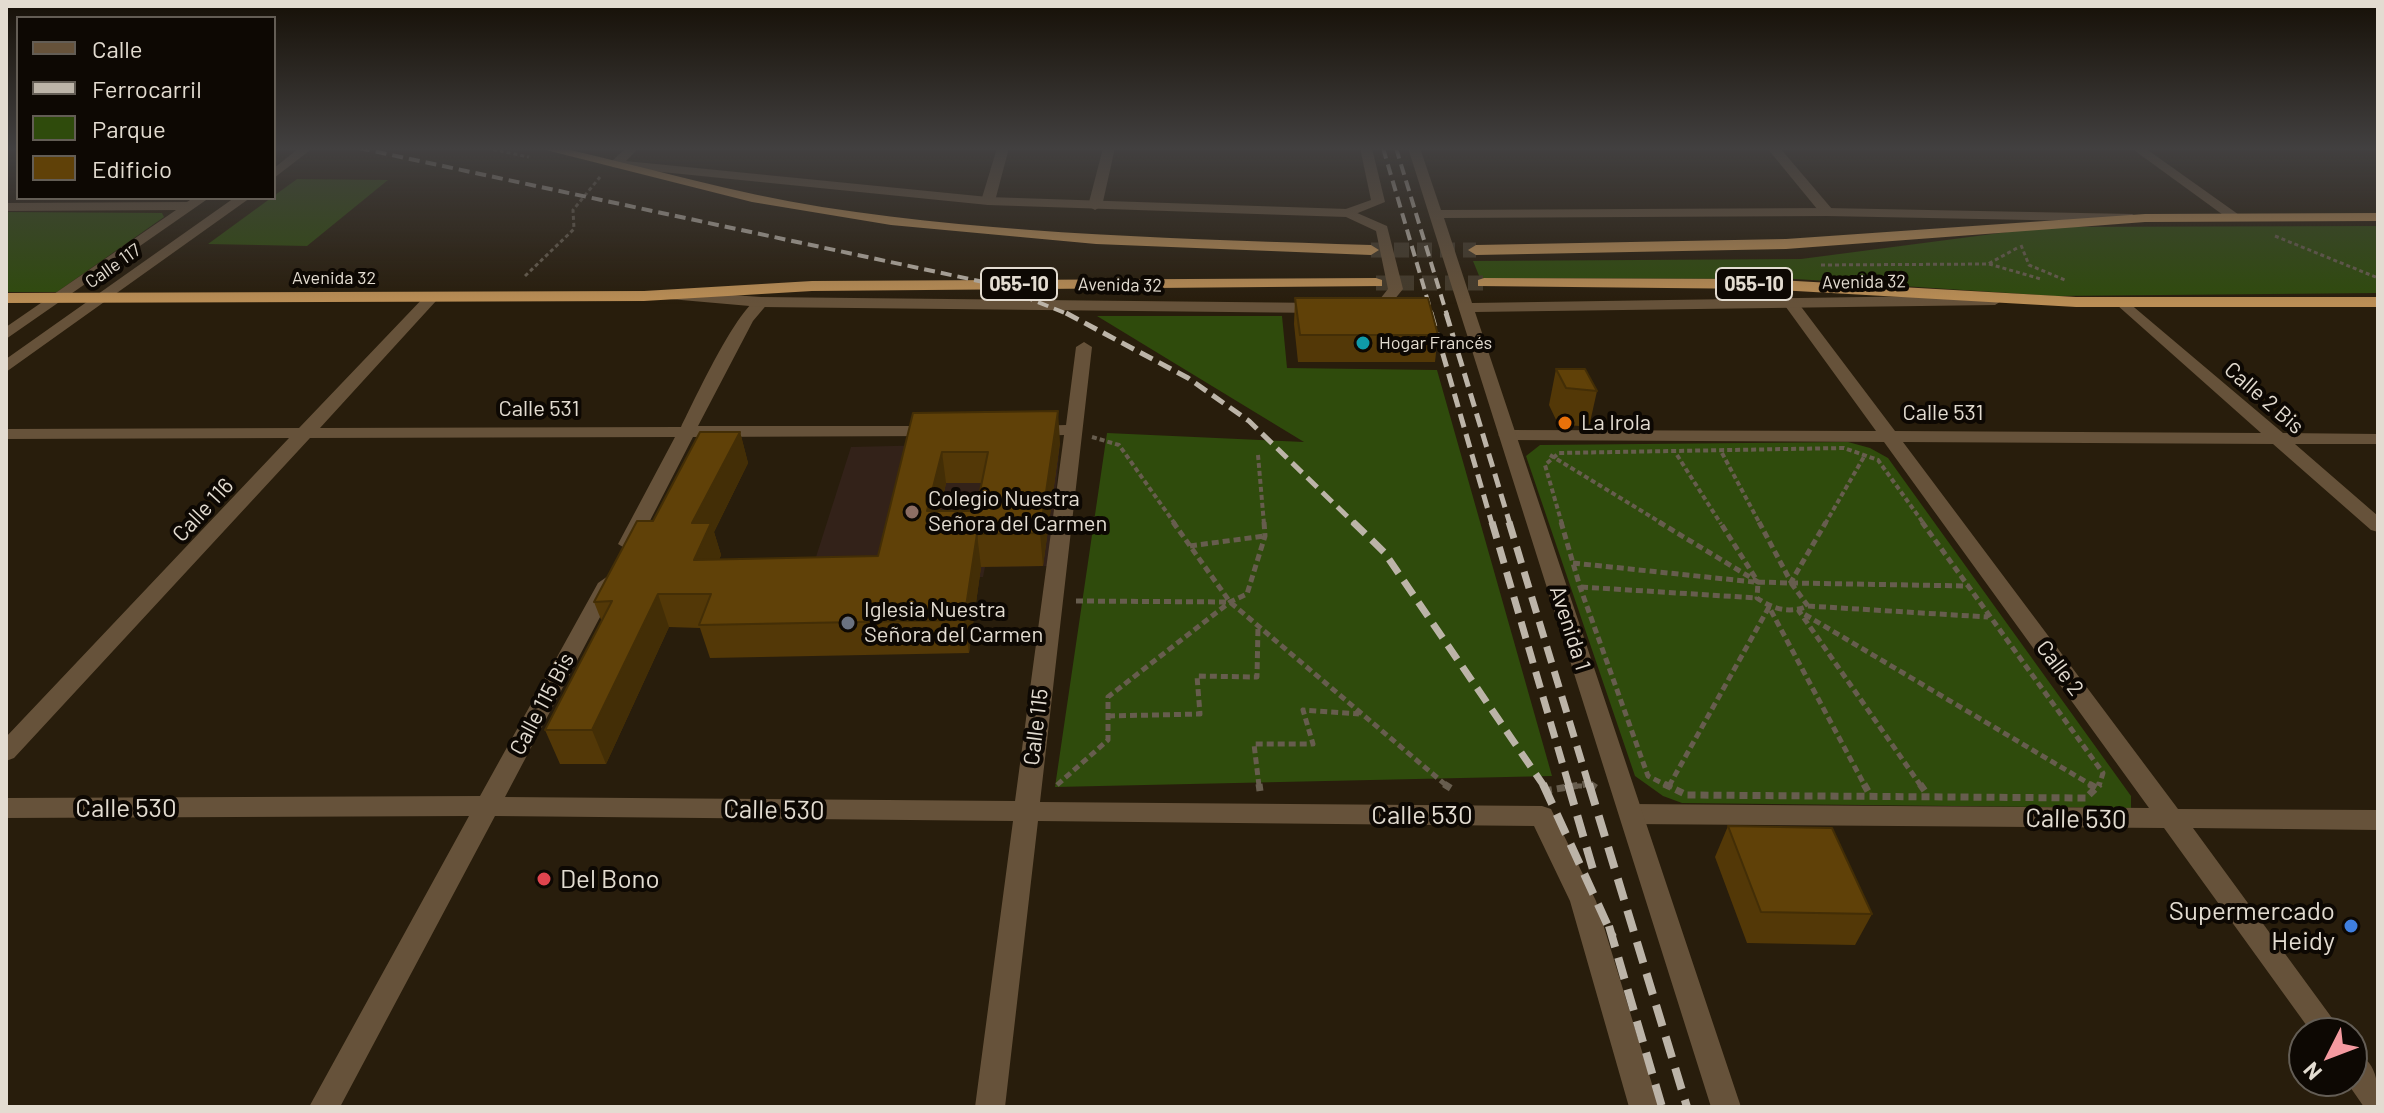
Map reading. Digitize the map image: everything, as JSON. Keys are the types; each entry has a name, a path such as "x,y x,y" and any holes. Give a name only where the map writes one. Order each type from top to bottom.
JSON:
{"highway":[{"name":"Avenida 32","path":"765,200 994,234 1371,250"},
{"name":"Avenida 32","path":"1476,250 1786,244 2145,218 2378,217"},
{"name":"Avenida 32","path":"6,298 431,298 663,295 773,287 914,284 1376,283"},
{"name":"Avenida 32","path":"1484,283 1761,284 2023,300 2378,302"}],"street":[{"name":"Calle 117","path":"6,367 240,200"},
{"path":"977,200 1348,213 1378,200"},
{"path":"1095,206 1096,200"},
{"name":"Avenida 1","path":"1431,200 1726,1107"},
{"path":"1817,200 1827,212"},
{"path":"2211,200 2235,217"},
{"path":"6,207 196,202"},
{"name":"Calle 117","path":"6,334 196,202"},
{"name":"Avenida 32","path":"1436,214 1827,212 2145,218"},
{"name":"Avenida 32","path":"663,295 761,302 1347,308 1385,302 1396,289 1384,233 1375,224 1348,213"},
{"name":"Calle 116","path":"6,752 310,432 431,298"},
{"name":"Avenida 32","path":"1467,308 2023,300"},
{"name":"Calle 115 Bis","path":"324,1107 688,434 746,319 761,302"},
{"name":"Calle 2 Bis","path":"2122,302 2378,526"},
{"name":"Calle 2","path":"1791,303 2317,1017"},
{"name":"Calle 115","path":"990,1107 1084,347"},
{"path":"1011,431 1072,430"},
{"name":"Calle 531","path":"6,434 949,431"},
{"name":"Calle 531","path":"1507,435 2378,439"},
{"name":"Calle 530","path":"6,808 488,806 1542,816"},
{"name":"Calle 530","path":"1631,814 2378,820"},
{"path":"1542,816 1583,901 1644,1107"}],"path":[{"path":"504,296 574,229 573,210 579,200"},
{"path":"2261,230 2378,278"},
{"path":"1988,264 2077,286 2029,265 2019,246 2027,242"},
{"path":"1072,430 1119,445 1230,602 1435,778 1461,795"},
{"path":"1507,435 1552,456 1758,582"},
{"path":"1791,582 1866,455 1887,437"},
{"path":"1844,448 1878,460 2103,773 2098,789 2086,798 1872,799 1687,795 1648,776 1572,563 1545,465 1559,453 1675,450 1844,448"},
{"path":"1719,449 1791,582 1808,606"},
{"path":"1675,450 1758,582 1757,598"},
{"path":"1025,813 1108,740 1108,697 1230,602 1247,594 1265,536 1258,455"},
{"path":"1190,546 1265,536"},
{"path":"1572,563 1758,582 1969,586"},
{"path":"1580,587 1757,598 1769,607 1872,799"},
{"path":"1051,601 1230,602"},
{"path":"1799,611 1808,606 1988,617"},
{"path":"1542,816 1528,797 1547,790 1589,783 1631,814 1663,796 1769,607"},
{"path":"1769,607 1799,611 2109,795"},
{"path":"1799,611 1930,799"},
{"path":"1108,716 1200,714 1197,676 1257,677 1258,626"},
{"path":"1263,814 1254,744 1313,744 1303,710 1360,714"}],"shaded area":[{"name":"Colegio Nuestra Señora del Carmen","path":"1060,442 1050,566 985,567 983,577 809,579 851,447"}],"green space":[{"path":"268,200 364,200 307,246 208,244"},
{"path":"6,212 162,213 164,217 57,292 6,292"},
{"path":"2378,226 2378,293 2054,296 1796,279 1480,278 1473,261 1801,259 2046,227"},
{"path":"1097,316 1282,316 1287,368 1437,370 1552,776 1055,787 1107,433 1304,442"},
{"path":"1848,442 1870,448 1888,458 2131,796 2131,808 1682,803 1663,796 1635,776 1526,456 1540,445"}],"building":[{"path":"1295,298 1428,298 1438,335 1300,335"},
{"path":"1556,369 1585,369 1597,391 1566,388"},
{"path":"1058,411 1040,533 977,534 964,620 699,625 711,594 658,594 592,730 545,730 612,601 594,602 637,521 653,521 700,432 740,432 692,523 711,523 694,560 878,556 913,413","holes":["942,452 988,452 976,511 927,511"]},
{"path":"1728,826 1832,828 1872,914 1761,912"}],"tunnel":[{"path":"1371,250 1476,250"},
{"path":"1376,283 1484,283"}],"railway":[{"path":"601,200 993,284 1069,315"},
{"path":"1398,200 1432,315"},
{"path":"1412,200 1447,315"},
{"path":"1431,313 1492,524"},
{"path":"1446,313 1510,524"},
{"path":"1069,315 1188,378 1249,421 1355,524"},
{"path":"1353,522 1384,552 1544,786"},
{"path":"1492,522 1569,786"},
{"path":"1509,522 1589,786"},
{"path":"1568,784 1594,873"},
{"path":"1589,784 1687,1107"},
{"path":"1544,786 1611,932"},
{"path":"1609,926 1611,932"},
{"path":"1611,932 1613,937"},
{"path":"1611,932 1662,1107"}],"place":[{"name":"Hogar Francés","path":"1363,343"},
{"name":"La Irola","path":"1565,423"},
{"name":"Colegio Nuestra Señora del Carmen","path":"912,512"},
{"name":"Iglesia Nuestra Señora del Carmen","path":"848,623"},
{"name":"Del Bono","path":"544,879"},
{"name":"Supermercado Heidy","path":"2351,926"}]}
